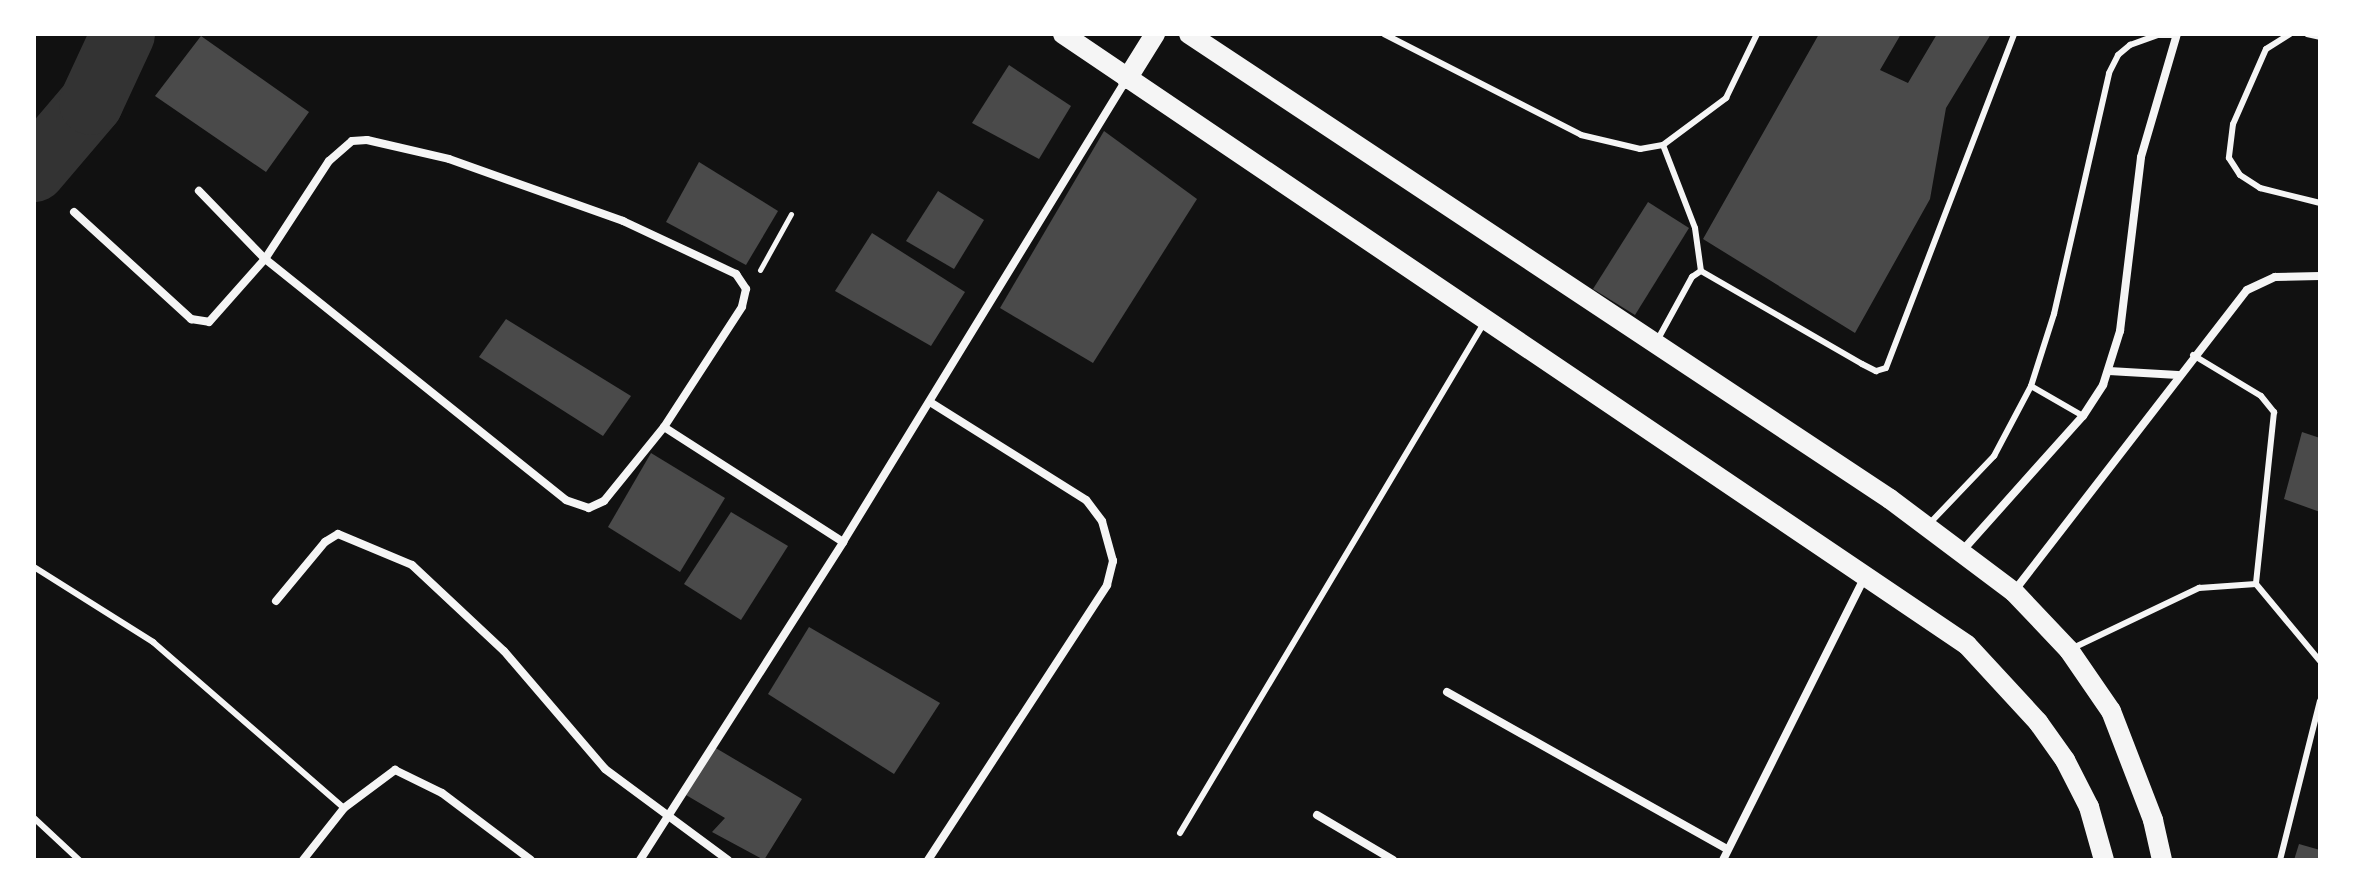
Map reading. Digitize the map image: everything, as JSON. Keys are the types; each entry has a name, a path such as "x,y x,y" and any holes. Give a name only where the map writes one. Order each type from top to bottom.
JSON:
{"main road":[{"path":"1063,34 1868,573 1967,645 2038,722 2089,807 2104,860"},
{"path":"1127,79 1155,34"},
{"path":"1189,34 1928,525 2014,592 2069,650 2111,711 2153,820 2162,860"}],"street":[{"path":"1963,550 2083,416 2109,371 2120,331 2141,157 2177,35"},
{"path":"640,860 843,542 1127,79"},
{"path":"74,212 202,323 219,316 265,259 329,161 352,141 367,140 449,159 623,221 736,274 746,289 744,299 664,427 604,501 589,508 566,500 265,259 199,191"},
{"path":"2014,592 2193,355 2247,290 2275,277 2320,276"},
{"path":"2109,371 2178,375"},
{"path":"928,860 1107,585 1113,561 1112,542 1086,500 930,402"},
{"path":"664,427 843,542"},
{"path":"276,601 325,542 338,534 354,537 412,565 504,651 605,769 728,860"},
{"path":"1723,860 1868,573"},
{"path":"1447,692 1727,849"},
{"path":"303,860 344,808 395,770 442,793 531,860"},
{"path":"1317,815 1393,860"}],"lane":[{"path":"1384,34 1581,135 1618,146 1663,145 1726,98 1757,34"},
{"path":"1701,271 1882,372 2014,34"},
{"path":"2290,34 2266,49 2233,124 2229,158 2240,175 2260,188 2320,203"},
{"path":"2307,34 2320,37"},
{"path":"1928,525 1994,456 2031,386 2054,314 2109,73 2118,55 2130,45 2157,35 2177,35"},
{"path":"1663,145 1695,228 1701,271"},
{"path":"1656,343 1692,277 1701,271"},
{"path":"1180,833 1486,320"},
{"path":"2193,355 2261,396 2274,412 2256,584 2320,661"},
{"path":"2031,386 2083,416"},
{"path":"34,567 153,642 344,808"},
{"path":"2069,650 2199,588 2256,584"},
{"path":"2280,860 2320,701"},
{"path":"34,818 79,860"}],"path":[{"path":"744,299 791,214"}],"building":[{"path":"1819,34 1901,34 1880,70 1908,83 1937,34 1991,34 1946,108 1930,199 1855,333 1703,239"},
{"path":"201,36 309,112 266,172 155,96"},
{"path":"1009,65 1071,106 1039,159 972,123"},
{"path":"1104,131 1197,199 1093,363 1000,308"},
{"path":"699,162 778,211 746,265 666,222"},
{"path":"938,191 984,220 954,269 906,241"},
{"path":"1648,202 1689,228 1635,315 1593,289"},
{"path":"872,233 965,292 931,346 835,291"},
{"path":"506,319 631,396 603,436 479,357"},
{"path":"2302,432 2320,438 2320,512 2284,499"},
{"path":"651,453 725,498 680,572 608,527"},
{"path":"731,512 788,546 741,620 684,584"},
{"path":"809,627 940,703 894,774 768,694"},
{"path":"714,747 802,799 764,860 712,832 725,818 686,795"},
{"path":"2299,844 2320,850 2320,860 2294,860"}],"waterway":[{"path":"34,170 91,103 123,34"}]}
